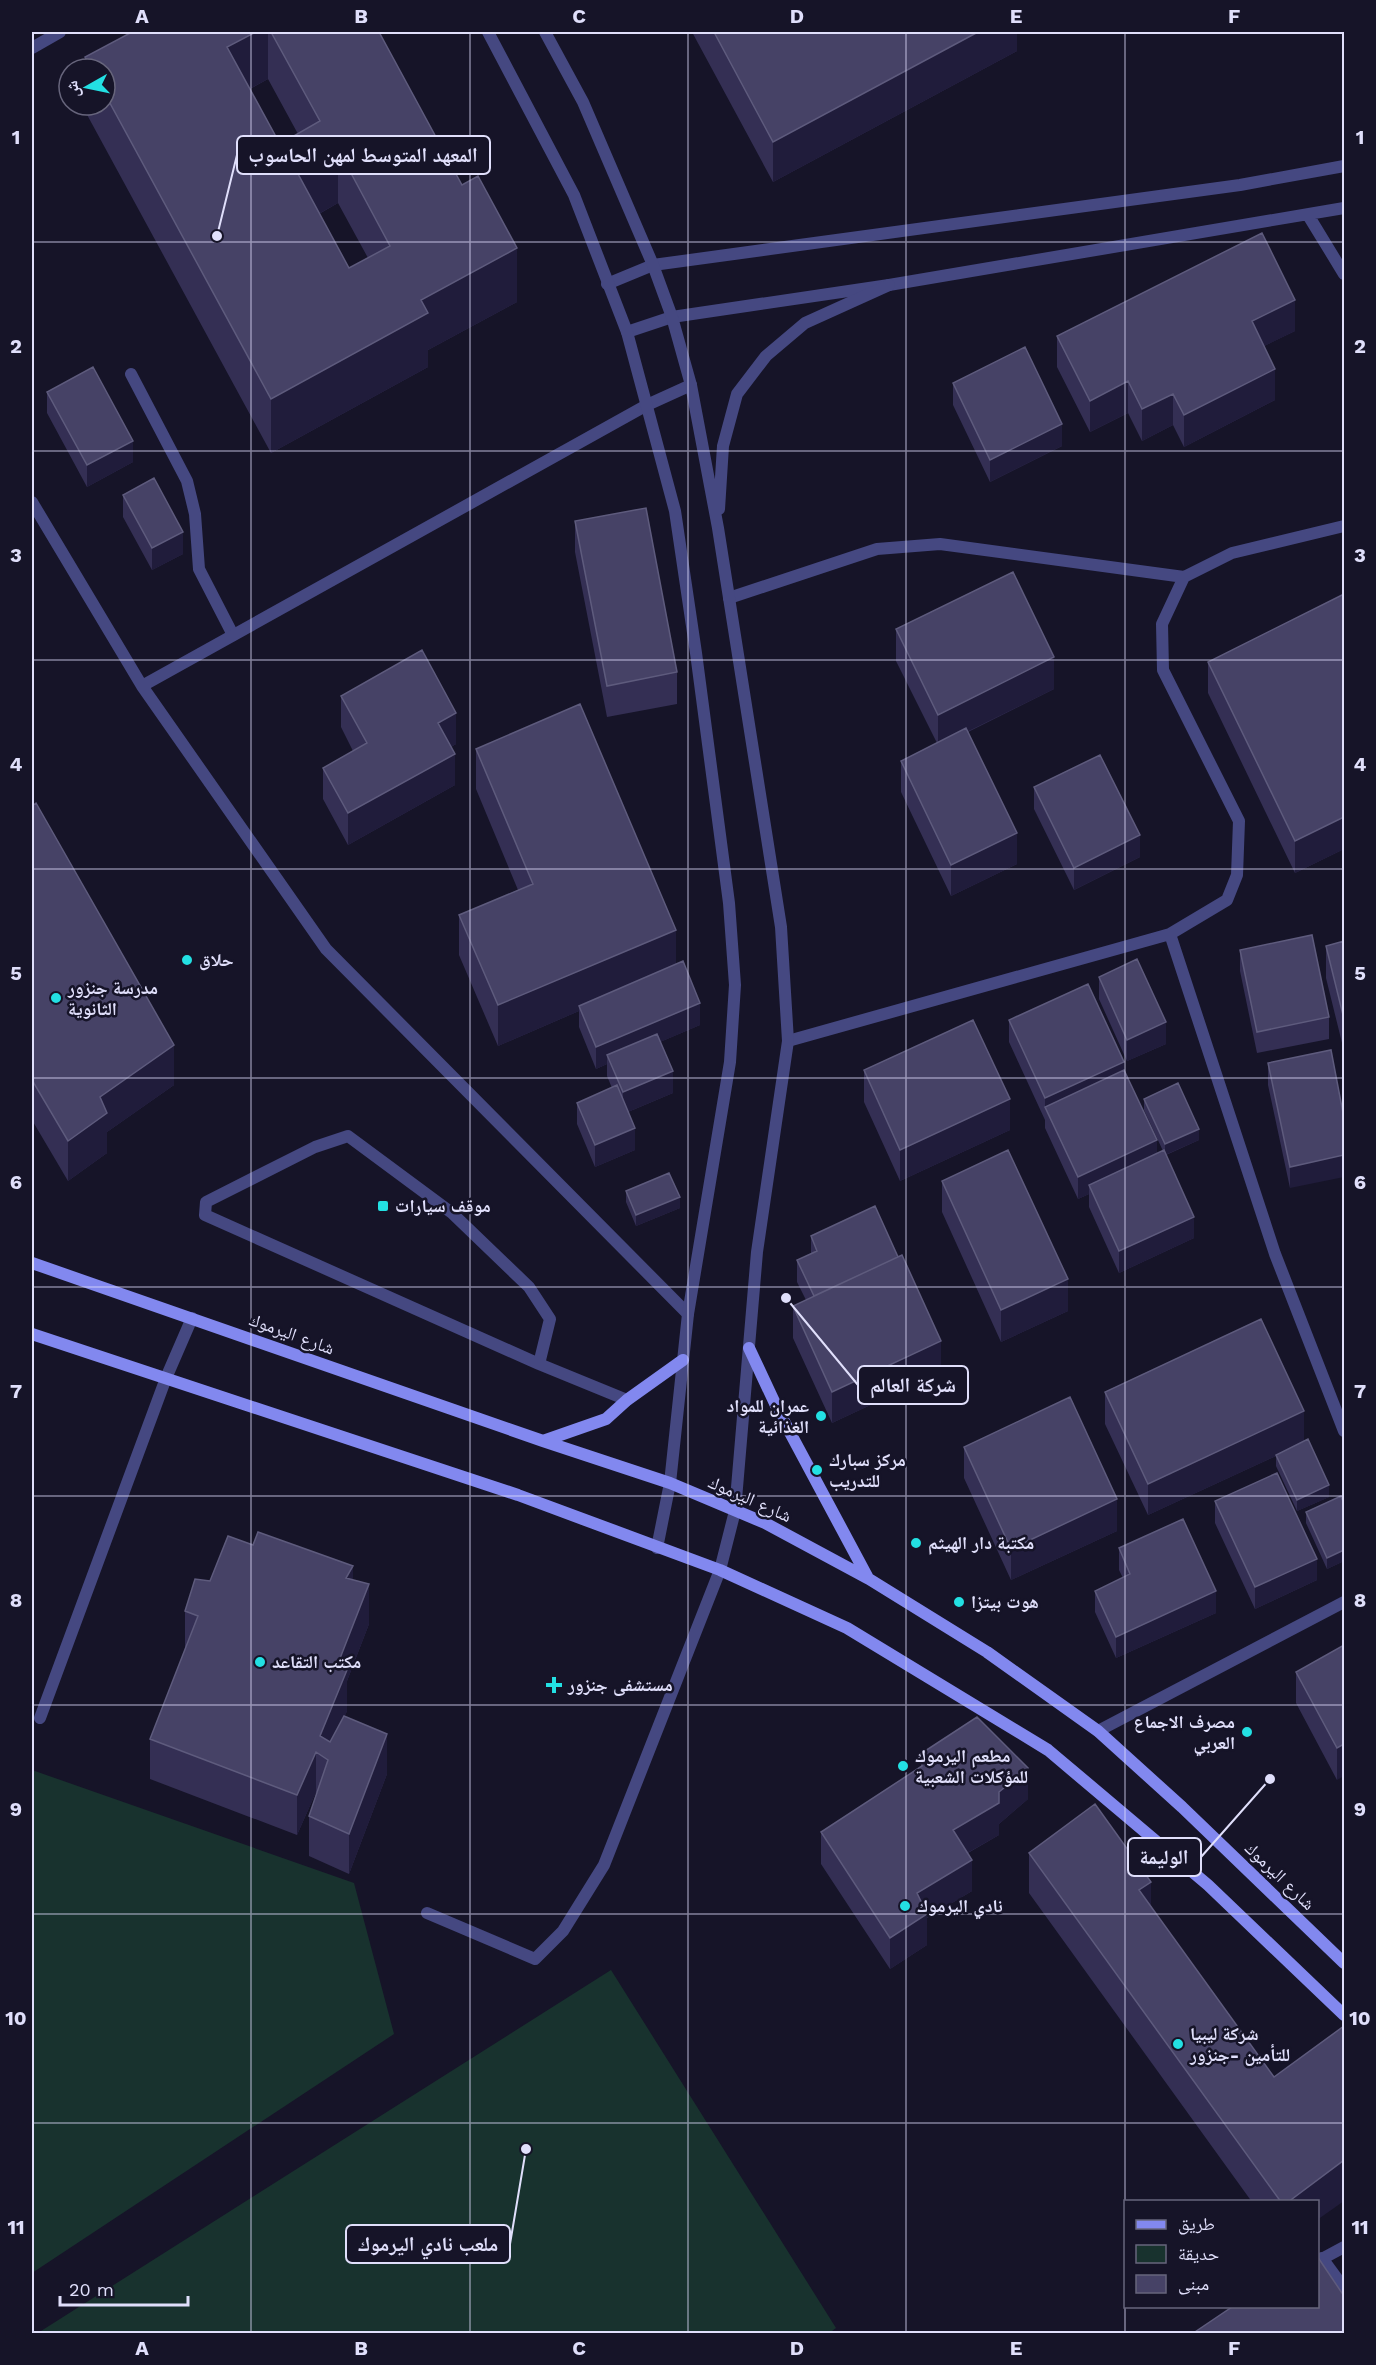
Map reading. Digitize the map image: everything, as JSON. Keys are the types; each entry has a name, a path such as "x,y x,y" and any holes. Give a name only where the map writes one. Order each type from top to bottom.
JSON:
{"main road":[{"name":"شارع اليرموك","path":"32,1263 670,1483 765,1523 868,1579 987,1652 1098,1731 1182,1807 1344,1963"},
{"path":"32,1334 518,1495 720,1570 846,1628 1048,1750 1208,1885 1344,2015"},
{"path":"750,1348 779,1412 868,1579"},
{"path":"543,1441 606,1419 627,1400 683,1360"}],"street":[{"path":"32,48 60,32"},
{"path":"488,32 574,195 627,332 675,511 729,903 735,985 730,1062 688,1314 670,1483 657,1548"},
{"path":"427,1912 535,1959 563,1931 604,1865 720,1570 735,1511 757,1252 788,1041 781,927 718,528 691,385 672,317 653,265 584,102 545,32"},
{"path":"607,284 653,265 1240,185 1344,166"},
{"path":"627,332 672,317 889,285 1308,216 1344,208"},
{"path":"1308,216 1344,274"},
{"path":"718,528 723,446 737,394 766,356 805,323 889,285"},
{"path":"131,374 187,481 195,514 199,569 233,635"},
{"path":"142,686 647,405 691,385"},
{"path":"32,501 142,686 326,949 688,1314"},
{"path":"729,598 877,549 940,544 1184,577 1232,553 1344,526"},
{"path":"788,1041 1170,934 1227,900 1237,875 1239,821 1163,670 1162,624 1184,577"},
{"path":"1170,934 1275,1254 1344,1431"},
{"path":"539,1364 550,1319 529,1287 452,1214 348,1136 315,1147 206,1202 205,1215 539,1364 627,1400"},
{"path":"40,1718 166,1378 192,1318"},
{"path":"1098,1731 1344,1602"},
{"path":"1344,2247 1320,2259 1344,2288"}],"green space":[{"path":"32,1770 354,1883 394,2034 32,2273"},
{"path":"611,1970 836,2328 828,2334 43,2333 41,2331"}],"building":[{"path":"132,32 256,32 227,47 280,144 320,121 271,32 379,32 462,185 478,176 517,248 421,300 428,313 271,399 117,116 117,57 85,57","holes":["338,149 390,246 349,268 297,172"]},
{"path":"714,32 978,32 773,142"},
{"path":"1262,233 1295,300 1252,321 1275,369 1184,415 1173,394 1142,409 1128,381 1090,401 1057,336"},
{"path":"1025,347 1062,424 990,460 953,383"},
{"path":"93,367 133,441 87,465 47,392"},
{"path":"154,478 183,532 152,548 123,495"},
{"path":"646,508 677,672 607,686 575,521"},
{"path":"1013,572 1054,657 938,715 896,629"},
{"path":"1344,594 1344,817 1295,841 1208,662"},
{"path":"422,650 456,713 438,723 455,754 348,813 323,768 367,743 341,696"},
{"path":"580,704 676,930 498,1005 459,915 533,884 476,749"},
{"path":"966,728 1017,833 951,865 901,761"},
{"path":"1100,755 1140,835 1074,868 1034,787"},
{"path":"36,803 174,1045 100,1097 107,1113 68,1141 32,1080 32,806"},
{"path":"1312,935 1329,1017 1257,1032 1240,950"},
{"path":"1344,941 1344,1019 1326,946"},
{"path":"1137,959 1166,1022 1127,1040 1099,977"},
{"path":"683,961 700,1003 596,1047 579,1006"},
{"path":"1088,984 1124,1062 1045,1098 1009,1020"},
{"path":"973,1020 1010,1099 900,1150 864,1070"},
{"path":"657,1034 673,1071 623,1092 607,1055"},
{"path":"1331,1050 1344,1118 1344,1155 1290,1167 1268,1063"},
{"path":"1124,1070 1157,1140 1078,1177 1045,1107"},
{"path":"1178,1083 1199,1129 1165,1144 1144,1099"},
{"path":"617,1085 635,1128 595,1145 577,1103"},
{"path":"1008,1150 1068,1279 1001,1310 942,1181"},
{"path":"1164,1150 1194,1217 1119,1251 1089,1185"},
{"path":"669,1173 680,1197 636,1215 626,1191"},
{"path":"875,1206 898,1257 814,1296 797,1260 817,1251 811,1236"},
{"path":"902,1255 941,1341 832,1392 793,1306"},
{"path":"1261,1319 1304,1411 1148,1484 1105,1392"},
{"path":"1070,1397 1117,1499 1011,1549 964,1447"},
{"path":"1308,1439 1329,1485 1297,1500 1276,1455"},
{"path":"1277,1473 1317,1559 1255,1587 1215,1501"},
{"path":"1341,1496 1344,1504 1344,1550 1327,1558 1306,1512"},
{"path":"1183,1519 1216,1591 1116,1637 1095,1591 1130,1574 1119,1548"},
{"path":"258,1532 353,1566 346,1578 369,1584 337,1666 347,1670 320,1736 330,1742 344,1716 387,1734 349,1834 309,1816 328,1760 316,1752 297,1795 150,1739 198,1616 185,1611 195,1579 210,1581 228,1536 253,1545"},
{"path":"1344,1645 1344,1744 1337,1748 1296,1672"},
{"path":"977,1717 1028,1768 999,1792 999,1803 953,1830 972,1860 917,1893 927,1914 890,1938 821,1832 922,1766 922,1753"},
{"path":"1095,1804 1151,1882 1139,1890 1274,2077 1344,2026 1344,2160 1291,2200 1280,2200 1029,1853"},
{"path":"1319,2259 1344,2296 1344,2334 1192,2334 1231,2308 1319,2308"}],"place":[{"name":"المعهد المتوسط لمهن الحاسوب","path":"217,236"},
{"name":"حلاق","path":"187,960"},
{"name":"مدرسة جنزور الثانوية","path":"56,998"},
{"name":"موقف سيارات","path":"383,1206"},
{"name":"شركة العالم","path":"786,1298"},
{"name":"عمران للمواد الغذائية","path":"821,1416"},
{"name":"مركز سبارك للتدريب","path":"817,1470"},
{"name":"مكتبة دار الهيثم","path":"916,1543"},
{"name":"هوت بيتزا","path":"959,1602"},
{"name":"مكتب التقاعد","path":"260,1662"},
{"name":"مستشفى جنزور","path":"554,1685"},
{"name":"مصرف الاجماع العربي","path":"1247,1732"},
{"name":"مطعم اليرموك للمؤكلات الشعبية","path":"903,1766"},
{"name":"الوليمة","path":"1270,1779"},
{"name":"نادي اليرموك","path":"905,1906"},
{"name":"شركة ليبيا للتأمين -جنزور","path":"1178,2044"},
{"name":"ملعب نادي اليرموك","path":"526,2149"}]}
